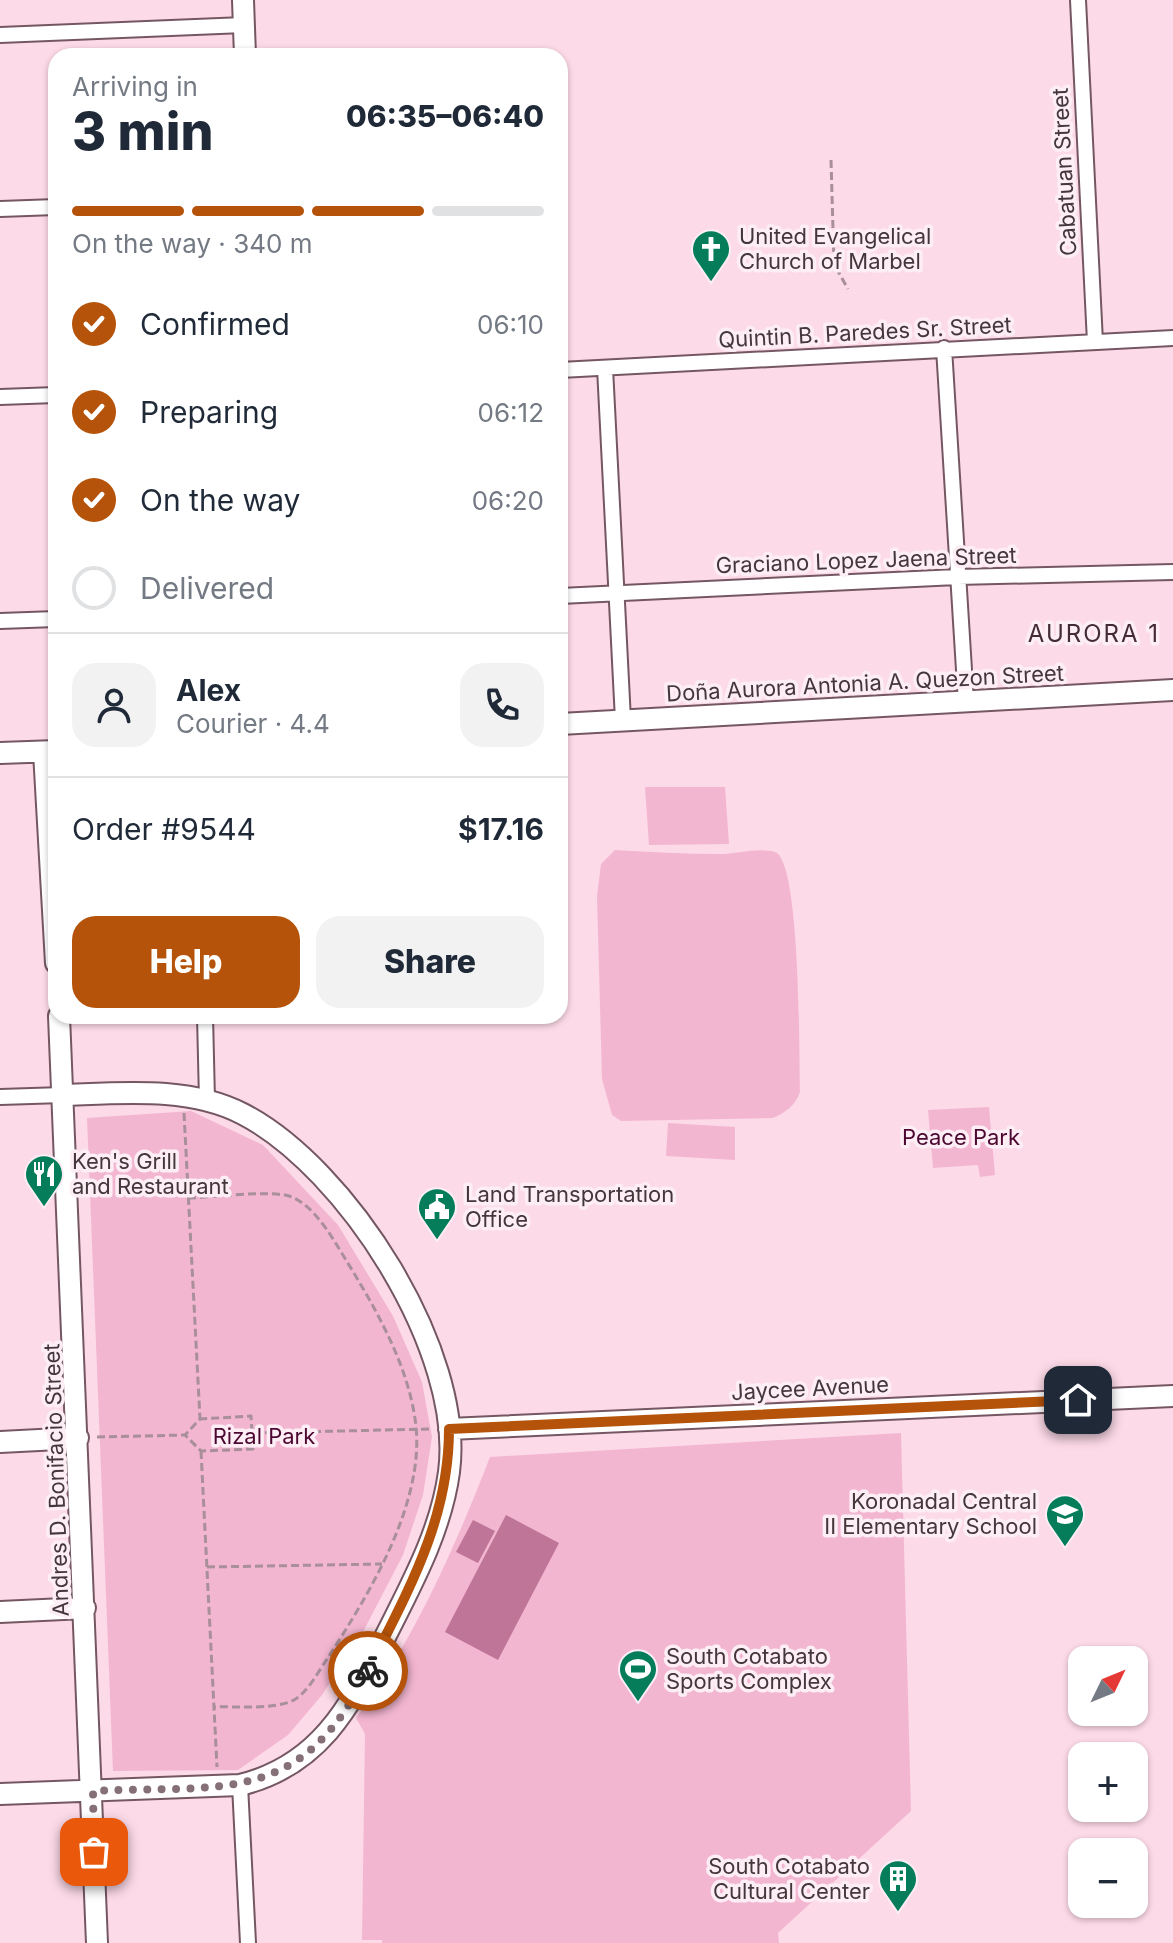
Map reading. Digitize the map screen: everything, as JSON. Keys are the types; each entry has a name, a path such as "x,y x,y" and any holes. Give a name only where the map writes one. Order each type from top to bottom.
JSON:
{"street":[{"path":"243,0 245,48"},
{"name":"Cabatuan Street","path":"1078,0 1095,342"},
{"path":"0,35 244,25"},
{"path":"0,209 48,207"},
{"name":"Quintin B. Paredes Sr. Street","path":"568,370 1173,338"},
{"path":"944,348 966,702"},
{"path":"605,368 623,720"},
{"path":"0,397 48,395"},
{"name":"Graciano Lopez Jaena Street","path":"568,596 957,577 1173,572"},
{"path":"0,621 48,619"},
{"name":"Doña Aurora Antonia A. Quezon Street","path":"568,723 1173,690"},
{"path":"0,753 48,751"},
{"name":"Andres D. Bonifacio Street","path":"59,1024 97,1943"},
{"path":"205,1024 207,1100"},
{"path":"0,1097 63,1095 207,1100 241,1113 274,1133 309,1163 342,1200 390,1269 421,1328 440,1381 449,1429 449,1471 439,1516 409,1588 348,1707 293,1765 268,1778 240,1785 0,1794"},
{"name":"Jaycee Avenue","path":"449,1429 1173,1396"},
{"path":"0,1442 78,1438"},
{"path":"0,1612 85,1608"},
{"path":"240,1785 248,1943"}],"path":[{"path":"831,160 834,264 848,289"},
{"path":"183,1097 200,1419"},
{"path":"188,1198 287,1195 309,1209 376,1310 410,1388 416,1430 412,1481 382,1564 353,1619 310,1684 294,1700 214,1707"},
{"path":"78,1438 185,1435 200,1419 251,1416 253,1449 201,1451"},
{"path":"252,1433 449,1429"},
{"path":"185,1435 201,1451 218,1786"},
{"path":"207,1567 382,1564"}],"green space":[{"path":"645,787 725,787 729,844 649,845"},
{"path":"615,850 720,854 769,851 775,852 783,864 790,889 797,963 800,1092 793,1105 782,1113 773,1118 621,1121 612,1115 602,1079 597,896 601,864"},
{"name":"Peace Park","path":"989,1107 995,1175 980,1177 978,1165 933,1168 928,1110"},
{"name":"Rizal Park","path":"191,1111 263,1145 338,1225 393,1316 422,1382 432,1437 423,1495 403,1555 364,1630 322,1695 288,1735 238,1770 113,1771 87,1118"},
{"path":"668,1123 735,1127 735,1160 666,1156"},
{"name":"South Cotabato Sports Complex","path":"901,1433 911,1811 778,1933 779,1943 382,1943 382,1940 362,1940 365,1734 356,1718 396,1657 432,1592 490,1457"}],"shaded area":[{"path":"506,1515 559,1543 498,1660 445,1632"},
{"path":"473,1520 495,1531 478,1563 456,1552"}],"way so far":[{"path":"94,1852 93,1791 240,1785 268,1778 293,1765 320,1741 348,1707 368,1671"}],"place":[{"name":"United Evangelical Church of Marbel","path":"711,283"},
{"name":"Ken's Grill and Restaurant","path":"44,1208"},
{"name":"Land Transportation Office","path":"437,1241"},
{"name":"Koronadal Central II Elementary School","path":"1065,1548"},
{"name":"South Cotabato Sports Complex","path":"638,1703"},
{"name":"South Cotabato Cultural Center","path":"898,1913"}],"district":[{"name":"AURORA 1","path":"1094,633"}],"route":[{"path":"368,1671 422,1560 439,1516 449,1471 449,1429 1078,1400"}]}
